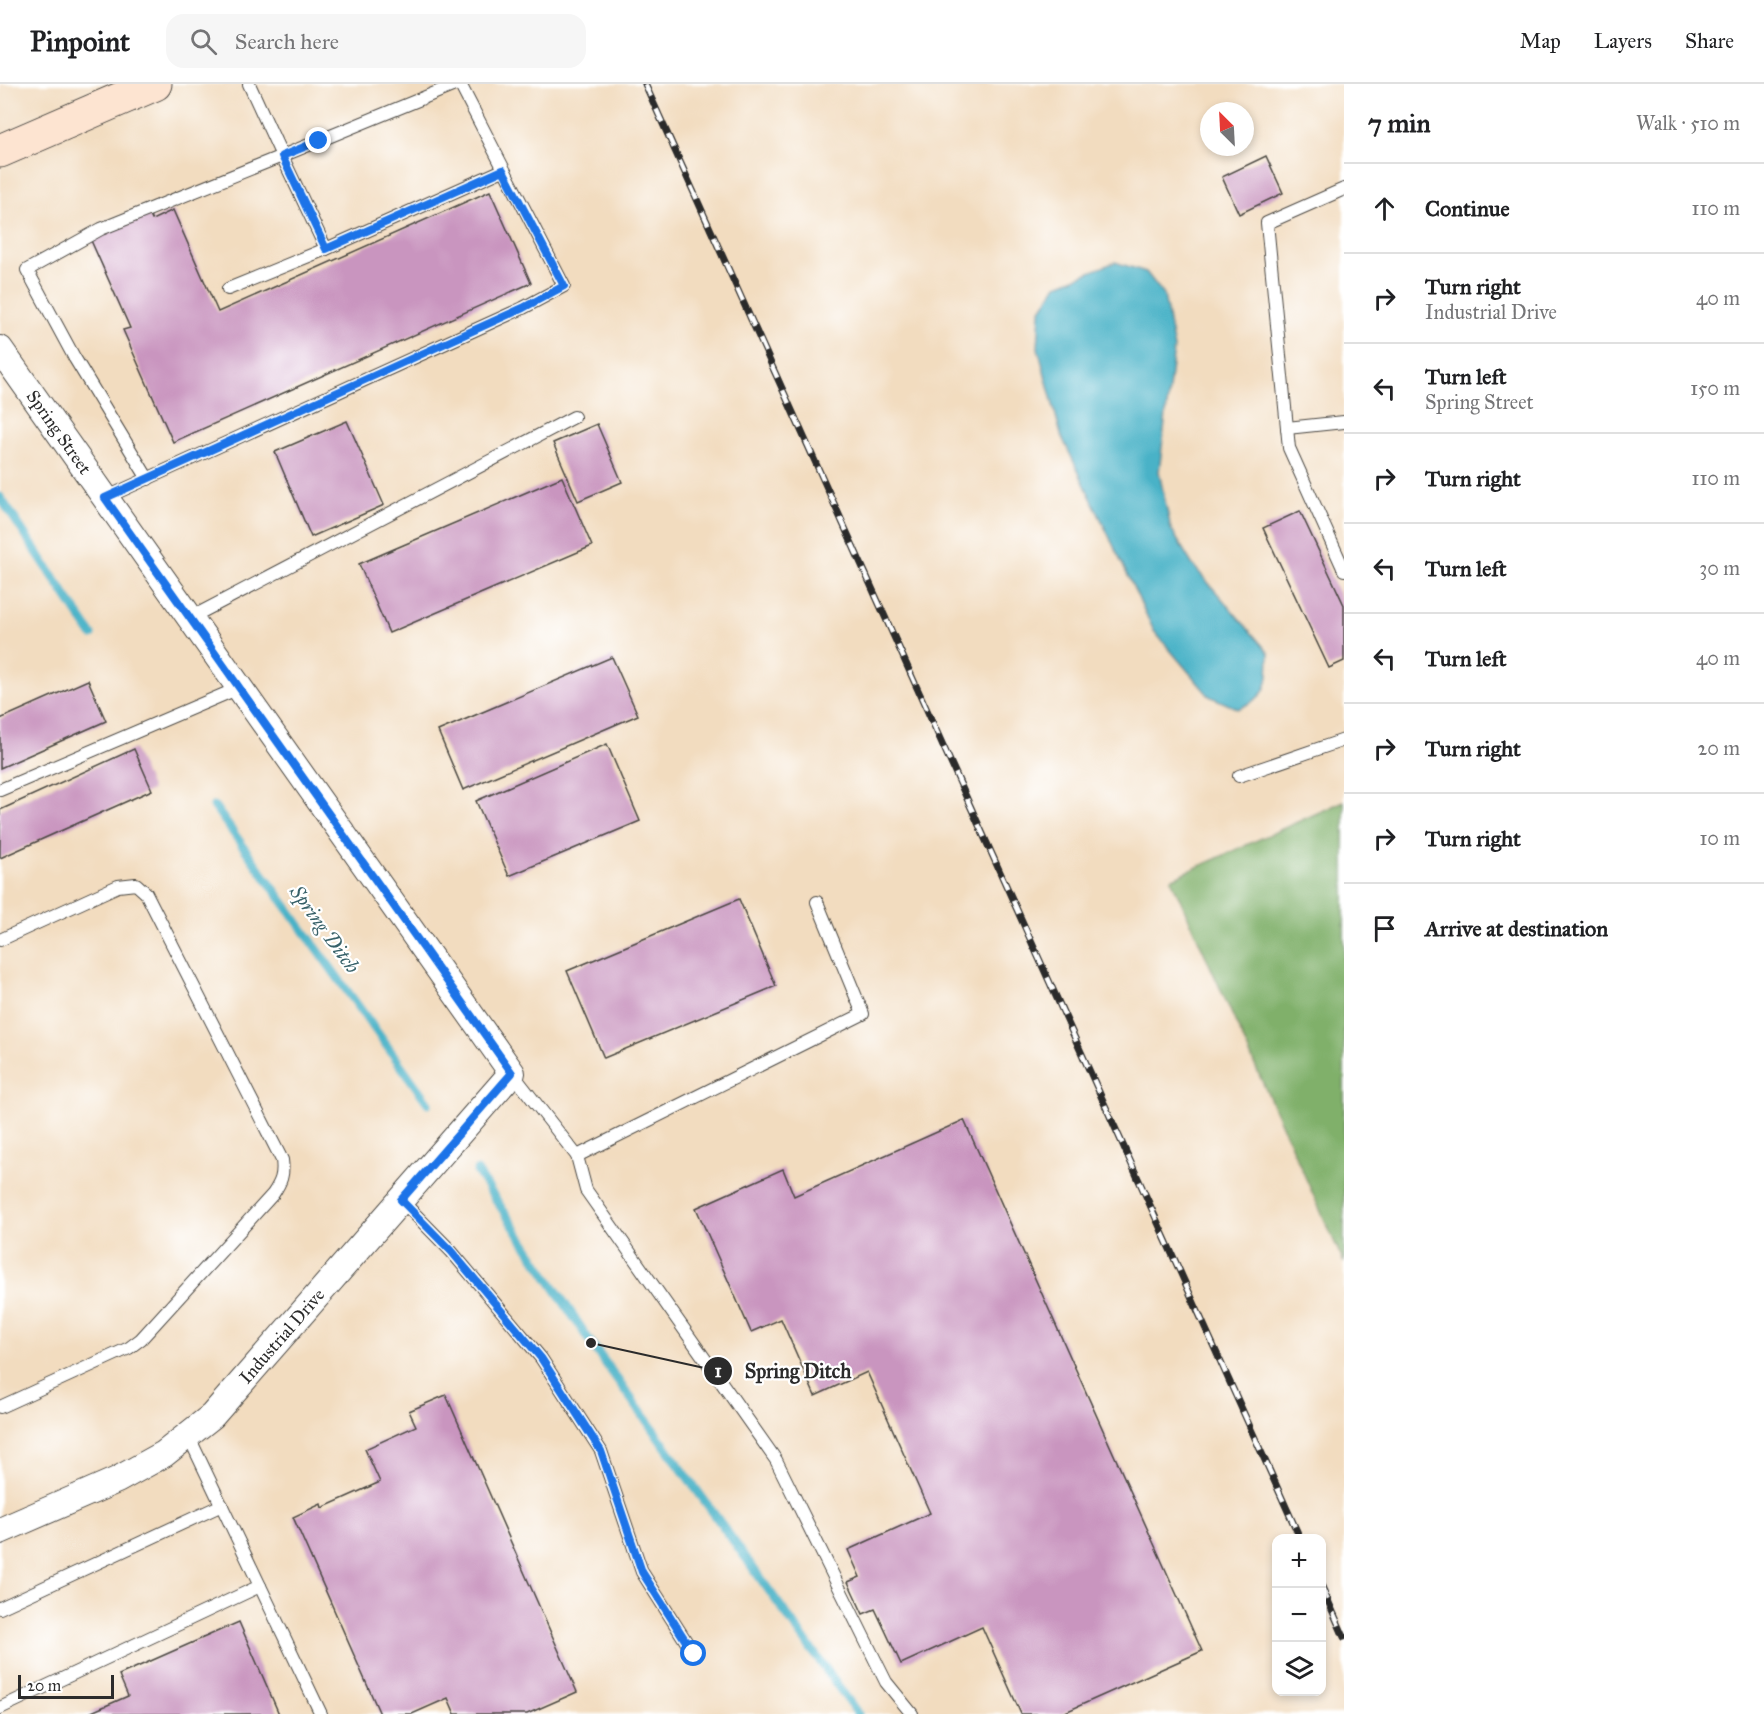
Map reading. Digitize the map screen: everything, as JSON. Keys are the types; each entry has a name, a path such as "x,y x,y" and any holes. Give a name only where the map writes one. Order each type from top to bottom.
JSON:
{"main road":[{"path":"0,151 155,84"}],"street":[{"name":"Spring Street","path":"4,361 105,498 512,1073"},
{"name":"Industrial Drive","path":"0,1531 117,1480 164,1454 212,1416 512,1073"}],"lane":[{"path":"249,84 326,249"},
{"path":"105,498 148,479 523,308 564,286 459,84 101,229 27,270 74,357 148,479"},
{"path":"228,289 326,249 503,170"},
{"path":"1344,189 1267,223 1289,448 1344,570"},
{"path":"190,618 574,417"},
{"path":"1287,428 1344,422"},
{"path":"0,790 239,688"},
{"path":"1239,776 1344,740"},
{"path":"0,940 118,886 136,884 146,893 282,1160 284,1170 282,1180 273,1194 141,1339 129,1348 0,1407"},
{"path":"577,1156 863,1014 817,902"},
{"path":"512,1073 577,1156 586,1190 776,1460 886,1682 912,1714"},
{"path":"401,1200 451,1251 541,1358 601,1451 642,1572 694,1654"},
{"path":"188,1435 321,1714"},
{"path":"0,1608 222,1505"},
{"path":"0,1708 260,1586"}],"green space":[{"path":"1344,801 1344,1263 1171,879"}],"water":[{"path":"1115,262 1146,272 1164,295 1174,348 1159,472 1171,529 1192,564 1269,653 1267,682 1262,694 1238,709 1209,696 1154,631 1061,435 1038,348 1040,311 1057,285"}],"building":[{"path":"1266,156 1283,193 1239,214 1222,177"},
{"path":"490,191 531,283 173,442 123,330 130,328 89,236 147,210 152,220 173,210 218,312"},
{"path":"347,421 384,505 311,537 275,452"},
{"path":"597,424 622,482 578,501 553,443"},
{"path":"562,477 592,546 389,633 359,564"},
{"path":"1300,511 1344,605 1344,661 1329,668 1263,528"},
{"path":"612,657 638,715 463,790 438,731"},
{"path":"88,680 106,721 0,768 0,719"},
{"path":"607,744 640,821 509,876 476,801"},
{"path":"134,749 152,790 0,858 0,810"},
{"path":"739,899 776,986 604,1058 567,971"},
{"path":"964,1120 1202,1651 1061,1714 1021,1714 982,1627 901,1664 875,1609 863,1614 848,1582 860,1577 848,1550 930,1513 867,1372 815,1396 781,1319 751,1332 696,1208 783,1169 794,1196"},
{"path":"446,1395 577,1692 527,1714 455,1714 448,1698 412,1714 380,1714 293,1517 321,1504 322,1508 380,1482 365,1449 416,1426 409,1411"},
{"path":"239,1622 279,1714 87,1714 128,1696 119,1675"}],"waterway":[{"name":"Spring Ditch","path":"0,497 92,635"},
{"name":"Spring Ditch","path":"214,806 428,1103"},
{"name":"Spring Ditch","path":"477,1171 591,1343 858,1714"}],"railway":[{"path":"645,84 1298,1534"},
{"path":"1322,1588 1344,1637"}],"place":[{"name":"Spring Ditch","path":"591,1343"}],"route":[{"path":"319,141 282,156 326,249 503,170 564,286 523,308 105,498 512,1073 401,1200 451,1251 541,1358 601,1451 642,1572 694,1654"}]}
